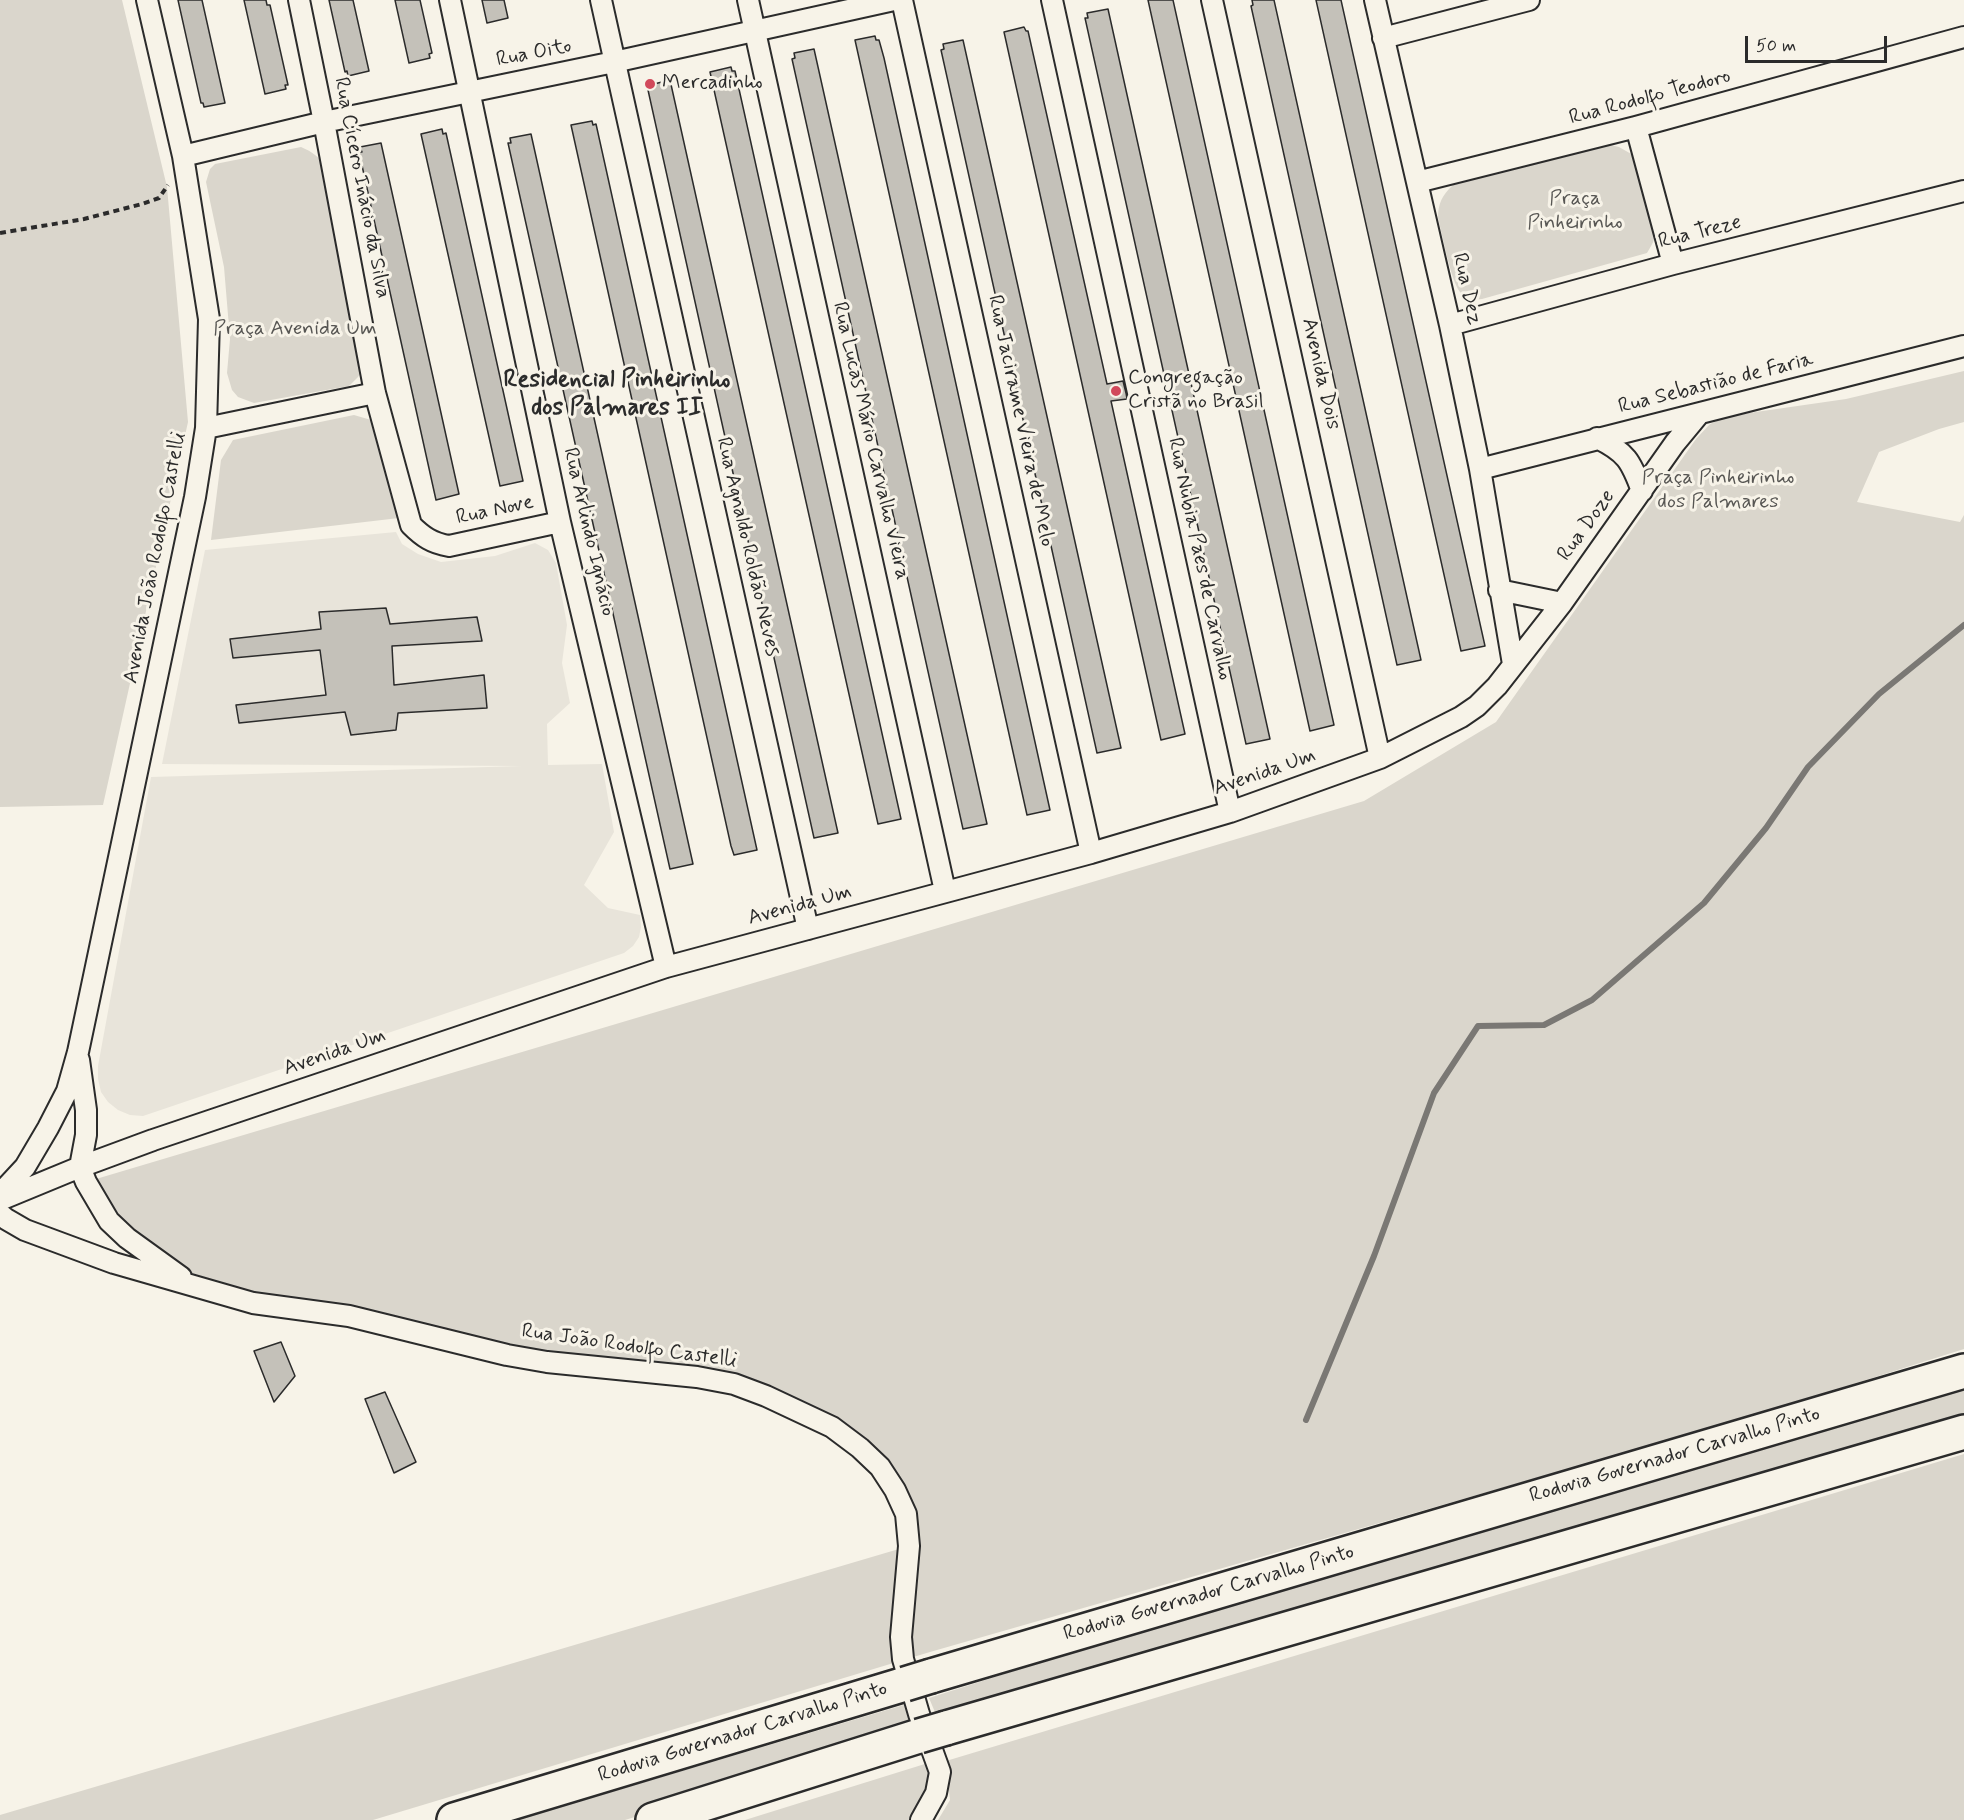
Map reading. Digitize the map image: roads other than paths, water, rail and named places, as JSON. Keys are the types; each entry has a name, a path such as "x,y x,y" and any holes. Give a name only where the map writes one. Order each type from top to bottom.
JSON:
{"highway":[{"name":"Rodovia Governador Carvalho Pinto","path":"454,1820 918,1680 1964,1371"},
{"path":"653,1820 933,1732 1964,1432"}],"street":[{"name":"Avenida João Rodolfo Castelli","path":"0,1194 25,1167 48,1128 67,1091 78,1052 195,497 206,428 209,319 183,156 147,0"},
{"name":"Rua Cícero Inácio da Silva","path":"299,0 375,393 411,525"},
{"name":"Rua Arlindo Ignácio","path":"450,0 560,522 666,967"},
{"name":"Rua Agnaldo Roldão Neves","path":"601,0 808,929"},
{"name":"Rua Lucas Mário Carvalho Vieira","path":"748,0 945,891"},
{"name":"Rua Oito","path":"183,156 324,122 614,62 894,0"},
{"name":"Rua Jacirame Vieira de Melo","path":"902,0 1091,853"},
{"name":"Rua Nubia Paes de Carvalho","path":"1052,0 1230,812"},
{"name":"Avenida Dois","path":"1212,0 1380,758"},
{"name":"Rua Dez","path":"1375,0 1450,326 1480,470 1513,664"},
{"path":"1383,38 1529,0"},
{"name":"Rua Rodolfo Teodoro","path":"1417,182 1636,127 1964,37"},
{"path":"1636,127 1673,264"},
{"name":"Rua Treze","path":"1450,326 1673,264 1964,190"},
{"name":"Rua Sebastião de Faria","path":"1480,470 1597,438 1964,346"},
{"path":"206,428 375,393"},
{"name":"Rua Doze","path":"1513,664 1562,603 1698,414"},
{"path":"1597,438 1616,447 1628,458 1642,491"},
{"name":"Rua Nove","path":"411,525 422,537 449,546 560,522"},
{"path":"1499,590 1562,603"},
{"name":"Avenida Um","path":"0,1200 153,1140 666,967 1091,853 1230,812 1380,758 1461,717 1477,706 1497,686 1513,664"},
{"path":"78,1052 86,1110 86,1135 80,1167 86,1182 109,1221 143,1251 201,1290"},
{"name":"Rua João Rodolfo Castelli","path":"0,1214 6,1220 25,1230 114,1263 201,1290 253,1303 349,1316 547,1362 697,1377 734,1384 766,1396 832,1427 880,1467 895,1490 906,1514 909,1546 901,1638 903,1659 919,1714 940,1772 936,1793 921,1820"}],"waterway":[{"path":"1306,1420 1374,1256 1434,1093 1478,1026 1544,1025 1592,1000 1704,903 1766,828 1808,767 1879,694 1964,625"}],"place":[{"name":"Mercadinho","path":"650,84"},
{"name":"Congregação Cristã no Brasil","path":"1116,391"}],"district":[{"name":"Residencial Pinheirinho dos Palmares II","path":"617,395"}],"park label":[{"name":"Praça Pinheirinho","path":"1575,212"},
{"name":"Praça Avenida Um","path":"295,330"},
{"name":"Praça Pinheirinho dos Palmares","path":"1718,491"}]}
